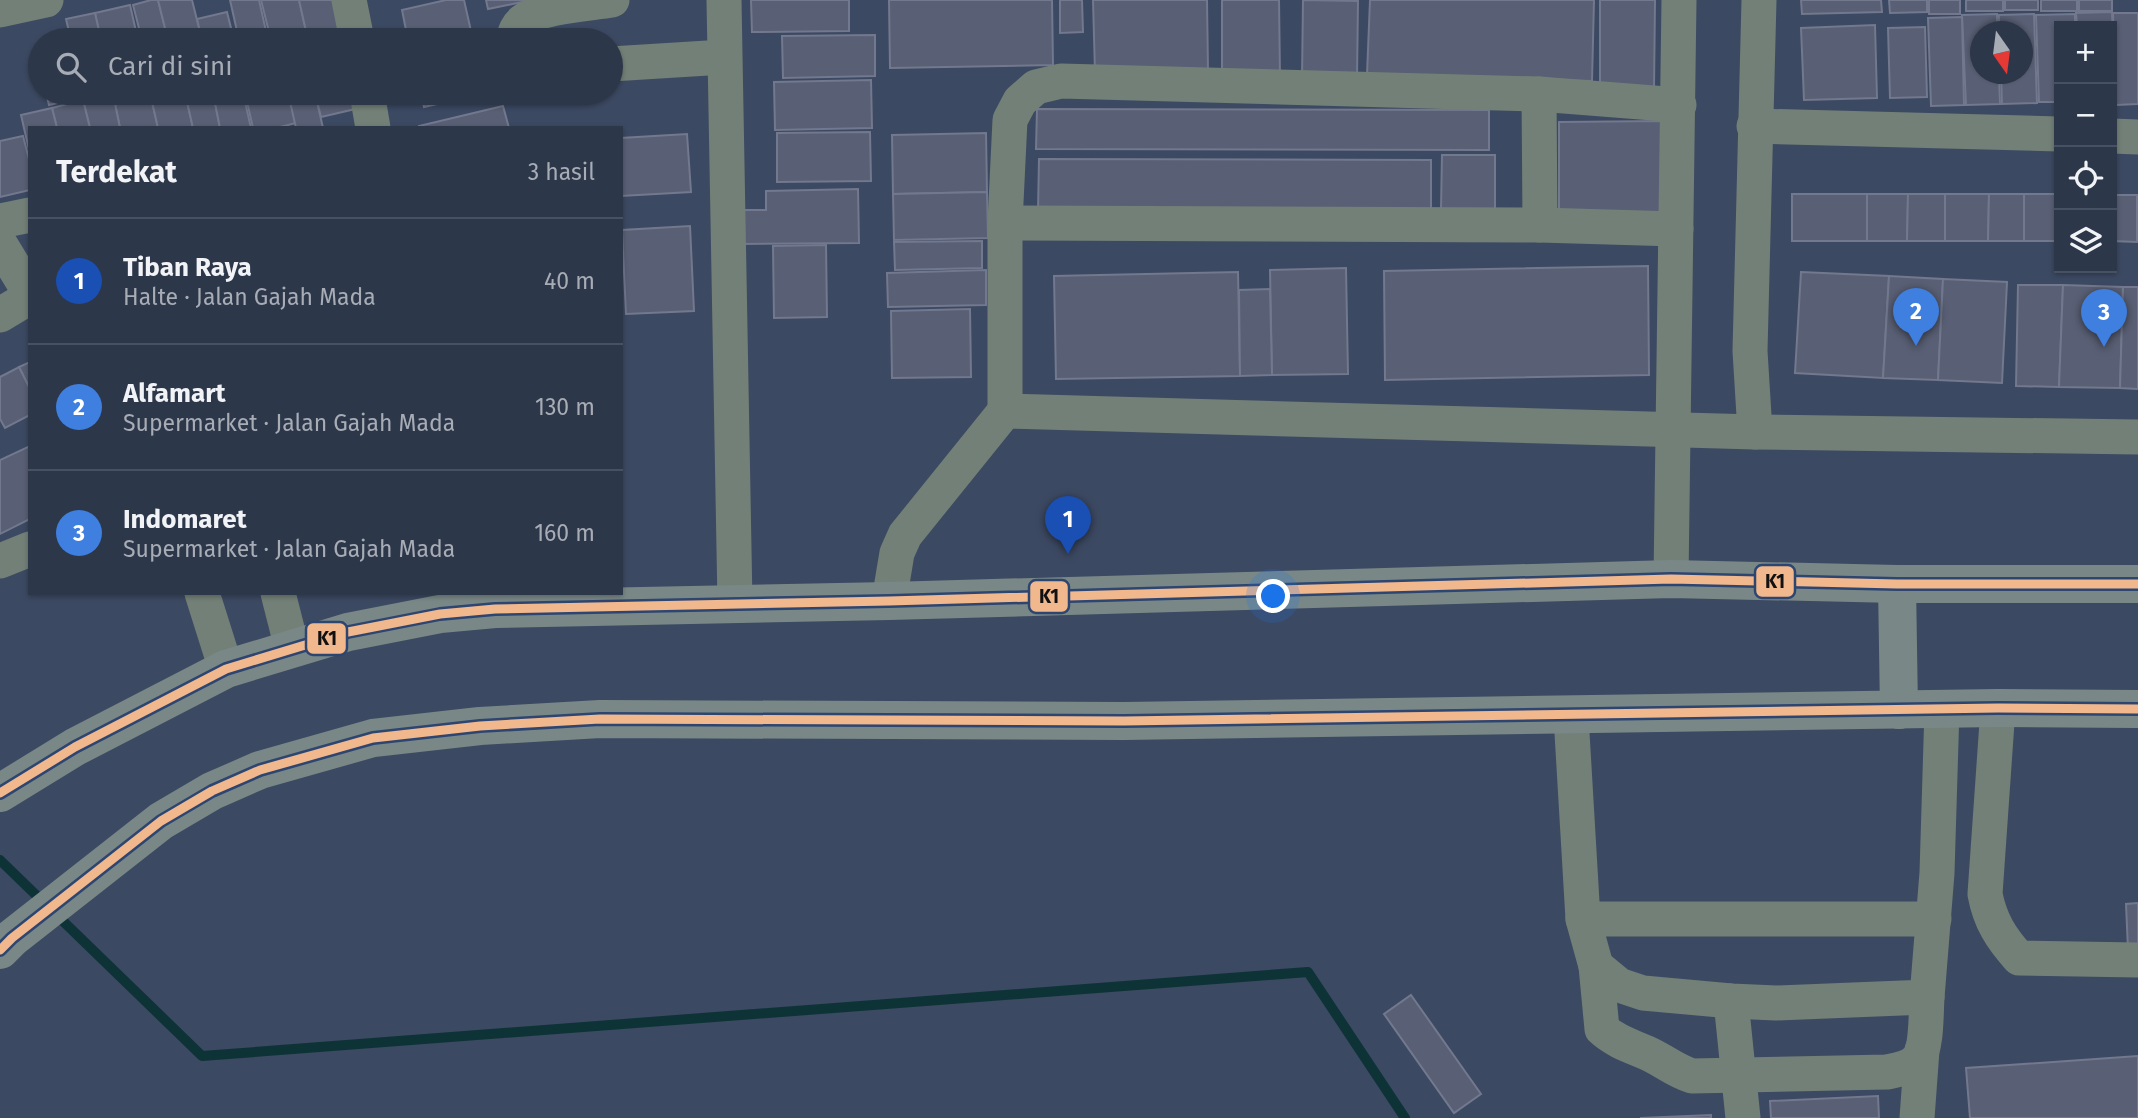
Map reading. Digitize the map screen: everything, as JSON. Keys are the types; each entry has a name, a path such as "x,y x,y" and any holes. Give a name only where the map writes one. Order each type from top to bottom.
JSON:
{"highway":[{"path":"0,792 75,747 226,669 348,632 426,617 495,608 889,601 1671,579 1897,584 2138,584"},
{"path":"1897,584 1899,710"},
{"path":"6,944 161,821 212,791 260,770 373,738 480,726 600,719 1124,721 1998,708 2138,709"}],"street":[{"path":"0,10 46,0"},
{"path":"349,0 355,28"},
{"path":"516,28 524,20 539,13 612,0"},
{"path":"724,0 734,604"},
{"path":"1671,579 1679,0"},
{"path":"1755,432 1750,351 1759,0"},
{"path":"623,63 724,57"},
{"path":"889,601 897,553 905,535 1005,411 1005,223 1010,120 1020,100 1036,87 1060,81 1539,94 1679,105"},
{"path":"1539,94 1540,225"},
{"path":"369,105 373,126"},
{"path":"1754,126 2054,134"},
{"path":"2117,136 2138,136"},
{"path":"0,221 28,215"},
{"path":"1005,223 1540,225 1676,229"},
{"path":"0,244 28,292"},
{"path":"0,315 28,296"},
{"path":"1005,411 1755,432 2138,437"},
{"path":"0,561 28,550"},
{"path":"203,595 226,669"},
{"path":"279,595 292,648"},
{"path":"1998,708 1985,894 1989,914 2002,939 2020,958 2138,960"},
{"path":"1917,1118 1937,873 1942,709"},
{"path":"1571,716 1583,919 1596,966 1602,1028 1610,1036 1649,1054 1675,1071 1692,1076 1887,1072 1907,1067 1918,1059 1922,1049"},
{"path":"1937,873 1955,864 1977,865 1986,880"},
{"path":"1583,919 1934,919"},
{"path":"1596,966 1619,985 1643,993 1776,1003 1927,997"},
{"path":"1731,1001 1743,1118"}],"building":[{"path":"158,0 165,28 139,28 133,5"},
{"path":"158,0 192,0 199,28 165,28"},
{"path":"230,0 259,0 265,28 236,28"},
{"path":"261,0 299,0 305,28 268,28"},
{"path":"299,0 333,0 339,28 305,28"},
{"path":"446,0 464,0 470,28 406,28 402,10"},
{"path":"486,0 532,0 488,9"},
{"path":"751,0 849,0 849,31 752,32"},
{"path":"889,0 1052,0 1053,65 890,68"},
{"path":"1060,0 1082,0 1083,32 1060,33"},
{"path":"1093,0 1207,0 1208,71 1095,73"},
{"path":"1222,0 1279,0 1280,77 1222,78"},
{"path":"1303,0 1358,1 1357,79 1302,78"},
{"path":"1370,0 1594,0 1592,81 1367,75"},
{"path":"1600,0 1655,0 1654,89 1600,89"},
{"path":"1801,0 1881,0 1882,12 1802,14"},
{"path":"1889,0 1927,0 1927,12 1890,13"},
{"path":"1929,0 1960,0 1960,14 1929,14"},
{"path":"1966,0 2003,0 2003,11 1966,11"},
{"path":"2005,0 2038,0 2038,10 2005,10"},
{"path":"2041,0 2077,0 2077,11 2041,11"},
{"path":"2079,0 2112,0 2112,11 2079,11"},
{"path":"130,5 135,28 98,28 95,13"},
{"path":"227,12 231,28 199,28 197,19"},
{"path":"2112,12 2112,21 2077,21 2076,13"},
{"path":"95,13 98,28 68,28 66,19"},
{"path":"2113,13 2138,13 2138,104 2117,105 2117,21 2113,21"},
{"path":"1997,14 1997,21 1970,21 1970,84 1999,84 2000,104 1966,105 1962,15"},
{"path":"2034,14 2037,103 2002,104 2001,84 2033,84 2033,21 1999,21 1999,15"},
{"path":"2075,14 2075,21 2054,21 2054,102 2039,102 2036,15"},
{"path":"1962,17 1964,105 1931,106 1928,18"},
{"path":"1875,25 1877,98 1804,100 1801,28"},
{"path":"1925,27 1927,97 1890,98 1888,28"},
{"path":"875,35 875,76 783,78 782,36"},
{"path":"871,80 872,128 775,130 774,82"},
{"path":"84,105 115,105 120,126 90,126"},
{"path":"84,105 90,126 56,126 52,108"},
{"path":"115,105 153,105 158,126 120,126"},
{"path":"153,105 188,105 193,126 158,126"},
{"path":"188,105 215,105 220,126 193,126"},
{"path":"215,105 246,105 251,126 220,126"},
{"path":"248,105 291,105 296,123 284,126 253,126"},
{"path":"291,105 318,105 323,126 296,126"},
{"path":"318,105 364,107 321,117"},
{"path":"503,106 508,126 419,126"},
{"path":"52,108 56,126 28,126 28,145 21,115"},
{"path":"1037,109 1489,110 1489,150 1036,149"},
{"path":"1661,121 1661,213 1559,214 1559,122"},
{"path":"870,132 871,181 777,182 777,133"},
{"path":"986,133 987,192 893,194 892,135"},
{"path":"687,134 691,192 623,196 623,138"},
{"path":"23,136 28,155 28,190 0,197 0,141"},
{"path":"1442,155 1495,155 1495,209 1441,209"},
{"path":"1039,159 1431,160 1431,211 1038,211"},
{"path":"858,189 859,243 741,244 741,210 766,210 766,191"},
{"path":"987,192 988,238 894,240 893,194"},
{"path":"1792,194 1867,194 1867,241 1792,241"},
{"path":"1867,194 1908,194 1907,241 1867,241"},
{"path":"1908,194 1945,194 1945,241 1907,241"},
{"path":"1945,194 1989,194 1988,241 1945,241"},
{"path":"1989,194 2024,194 2024,241 1988,241"},
{"path":"2024,194 2054,194 2054,241 2024,241"},
{"path":"2117,195 2137,195 2137,242 2117,241"},
{"path":"690,226 694,311 626,314 623,230"},
{"path":"982,241 982,268 895,270 894,242"},
{"path":"826,245 827,317 774,318 773,246"},
{"path":"1648,266 1649,375 1385,380 1384,271"},
{"path":"1346,268 1348,374 1272,375 1270,270"},
{"path":"986,270 986,305 888,307 887,273"},
{"path":"1238,272 1240,376 1056,379 1054,276"},
{"path":"1801,272 1889,276 1883,378 1795,373"},
{"path":"1889,276 1943,279 1938,380 1883,378"},
{"path":"1943,279 2007,282 2002,383 1938,380"},
{"path":"2018,285 2063,285 2059,387 2016,386"},
{"path":"2063,285 2123,287 2120,388 2059,387"},
{"path":"2123,287 2138,287 2138,389 2120,388"},
{"path":"1270,289 1272,375 1240,376 1239,290"},
{"path":"970,309 971,377 892,378 891,311"},
{"path":"28,363 28,385 19,367"},
{"path":"19,367 28,385 28,416 5,428 0,419 0,377"},
{"path":"28,447 28,520 0,534 0,460"},
{"path":"2138,903 2138,950 2128,950 2126,904"},
{"path":"1411,995 1481,1094 1454,1113 1384,1014"},
{"path":"2138,1056 2138,1118 1970,1118 1966,1068"},
{"path":"1878,1096 1879,1118 1771,1118 1770,1101"},
{"path":"1711,1115 1711,1118 1640,1118"}],"waterway":[{"path":"0,860 202,1056 1308,972 1405,1118"}],"transit line":[{"name":"K1","path":"0,793 75,747 226,669 348,632 440,614 495,609 1671,579 1897,584 2138,584"},
{"name":"K1","path":"0,950 161,821 212,791 260,770 373,738 480,726 600,719 1124,721 1998,708 2138,709"}],"place":[{"name":"Alfamart","path":"1916,346"},
{"name":"Indomaret","path":"2104,347"},
{"name":"Tiban Raya","path":"1068,554"}]}
